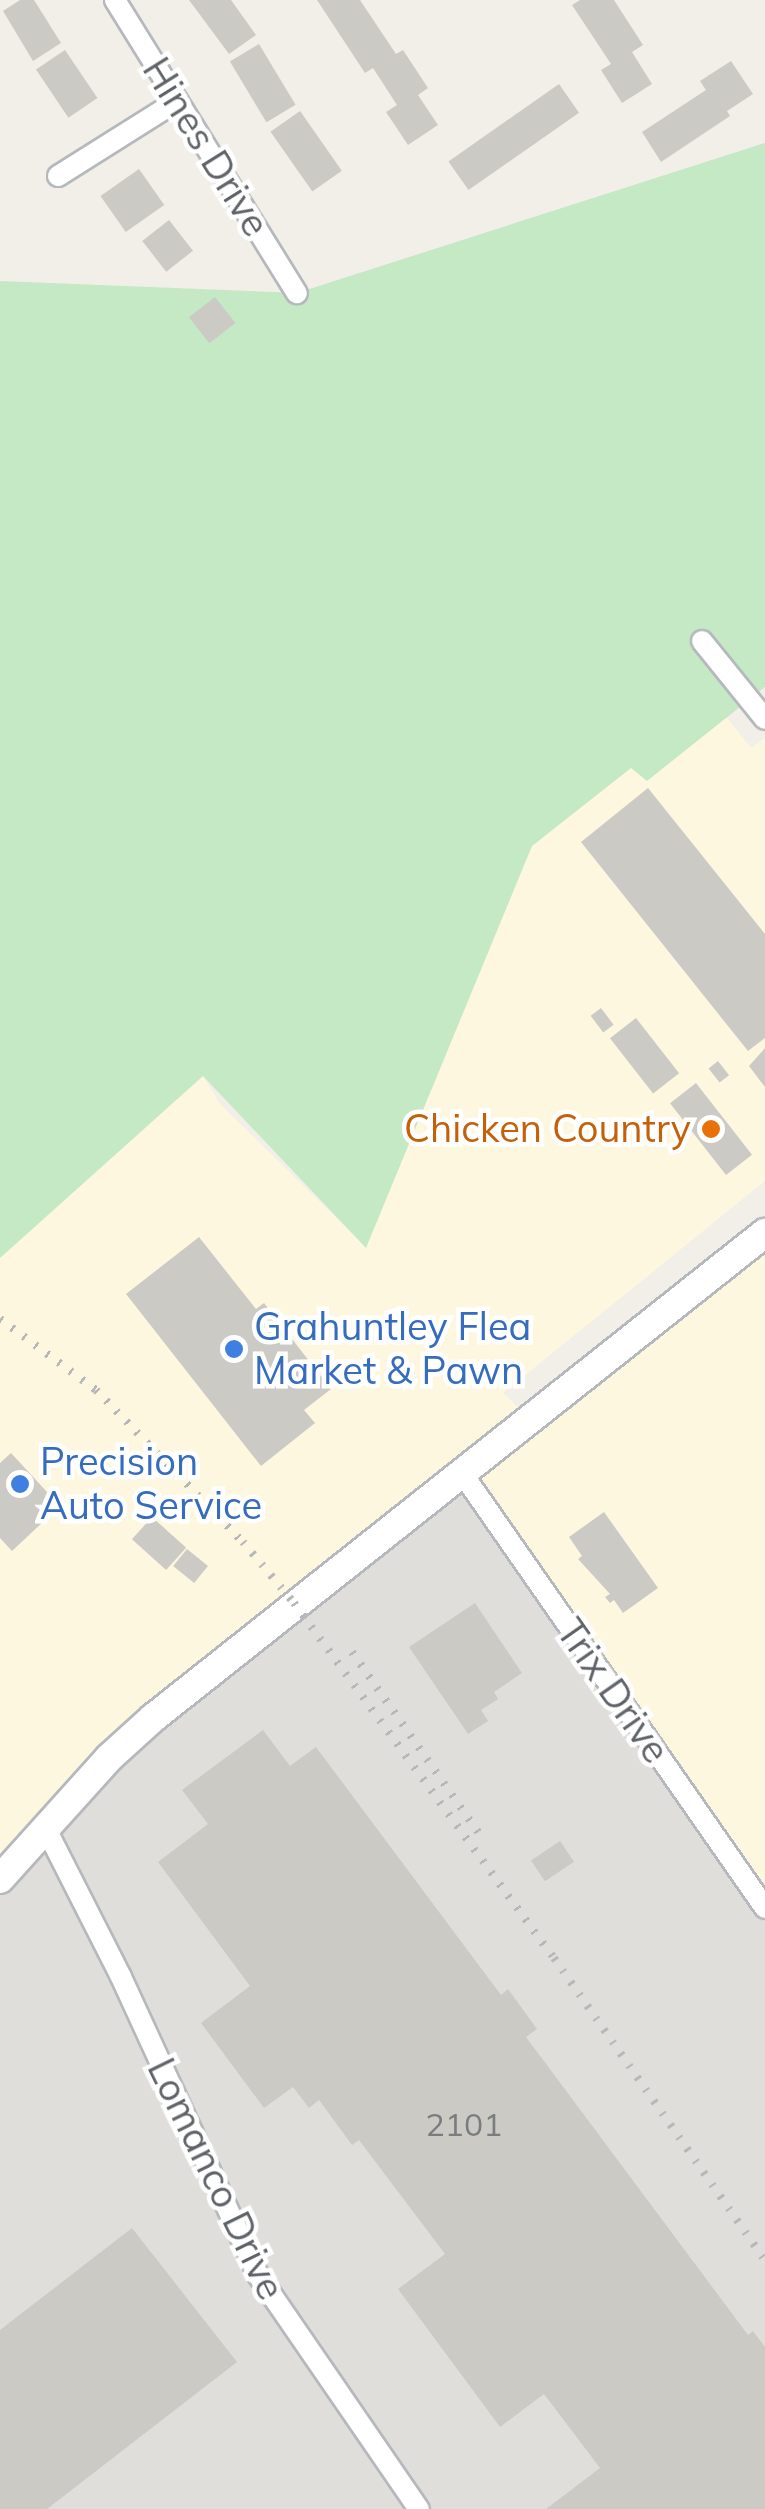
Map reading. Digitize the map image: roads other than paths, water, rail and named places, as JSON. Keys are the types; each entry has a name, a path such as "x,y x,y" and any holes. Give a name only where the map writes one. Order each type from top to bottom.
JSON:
{"main road":[{"path":"0,1879 110,1757 153,1718 765,1233"}],"street":[{"name":"Hines Drive","path":"115,0 297,293"},
{"path":"58,176 177,101"},
{"path":"702,641 765,719"},
{"name":"Trix Drive","path":"462,1473 765,1908"},
{"name":"Lomanco Drive","path":"46,1829 121,1977 258,2275 419,2509"}],"railway":[{"path":"0,1319 96,1390 243,1542 294,1603 554,1958 765,2260"},
{"path":"352,1652 482,1838"}],"place":[{"name":"Chicken Country","path":"711,1129"},
{"name":"Grahuntley Flea Market & Pawn","path":"234,1349"},
{"name":"Precision Auto Service","path":"20,1484"}]}
